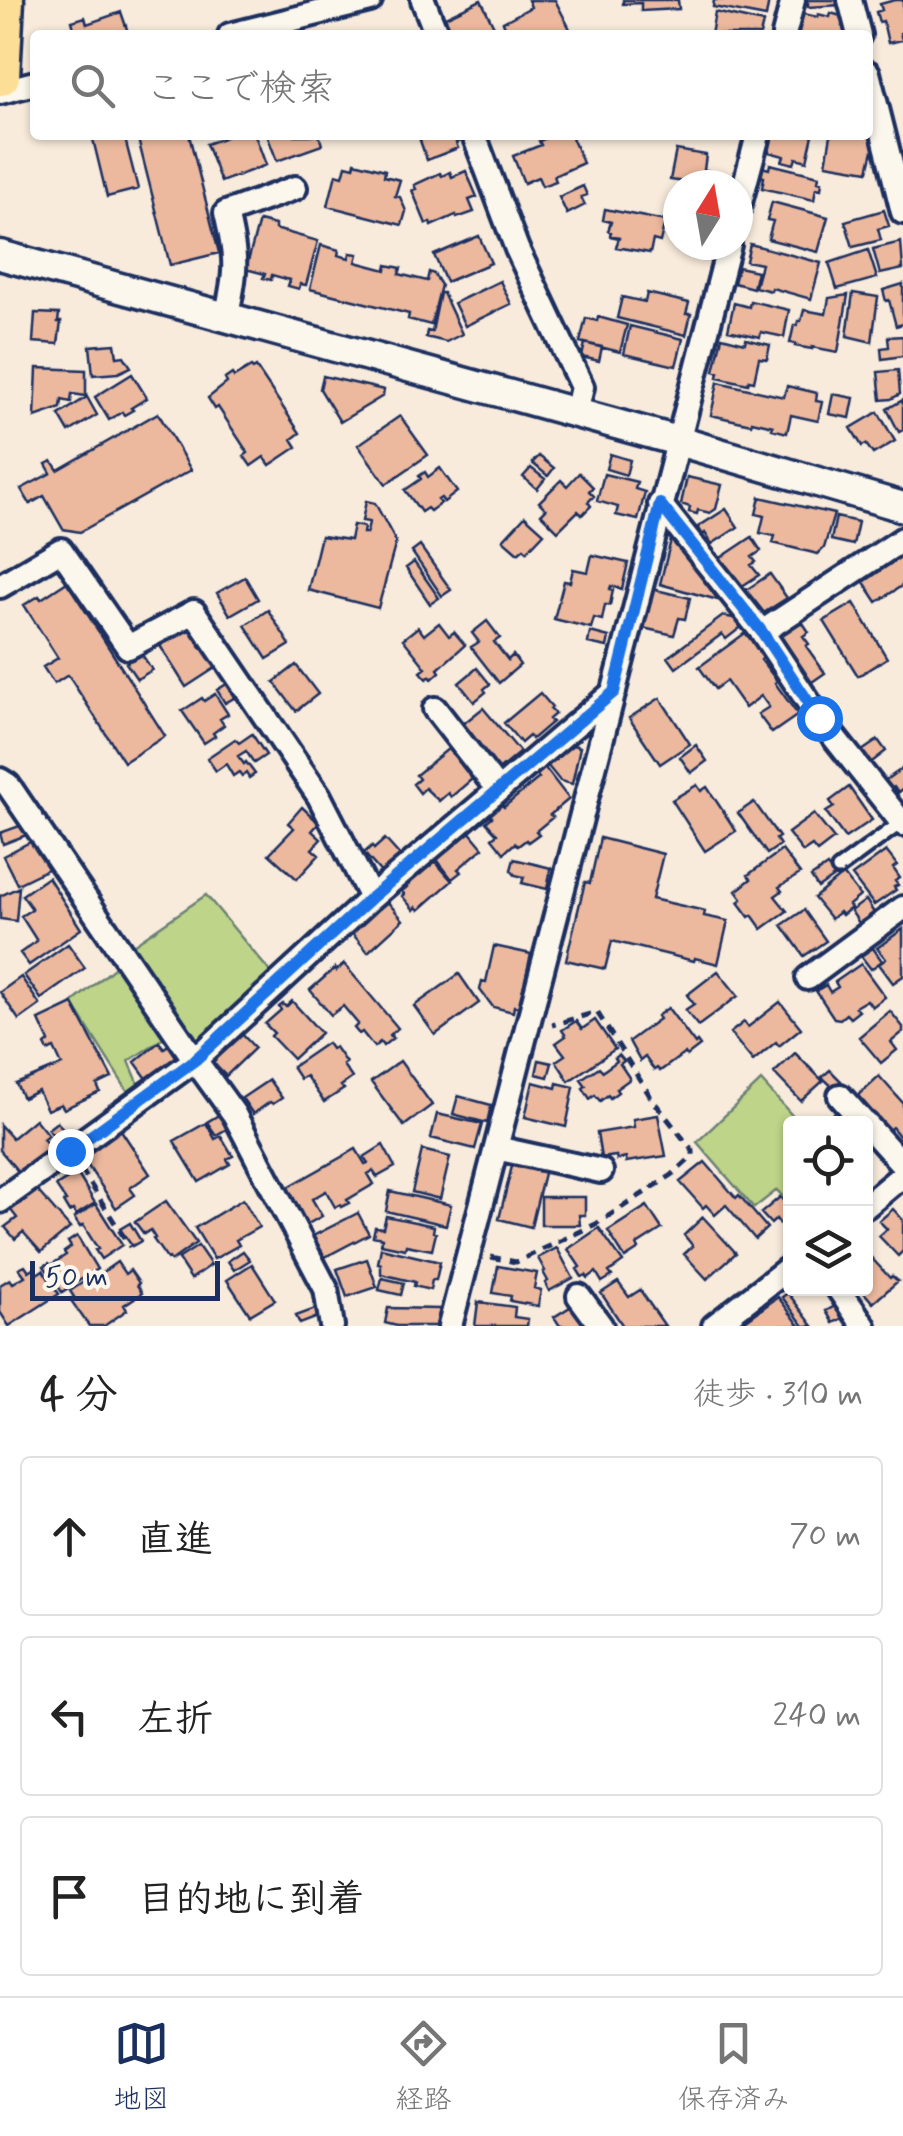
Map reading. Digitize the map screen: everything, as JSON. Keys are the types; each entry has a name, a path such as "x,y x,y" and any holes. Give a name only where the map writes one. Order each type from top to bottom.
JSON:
{"highway":[{"path":"0,76 4,0"}],"street":[{"path":"243,30 299,9 370,0"},
{"path":"423,0 434,30"},
{"path":"785,30 793,0"},
{"path":"850,0 858,30"},
{"path":"0,92 30,85"},
{"path":"873,94 903,212"},
{"path":"476,140 517,249 582,387 576,413"},
{"path":"749,170 757,140"},
{"path":"226,317 236,278 235,250 226,213 295,188"},
{"path":"0,255 678,441 903,507"},
{"path":"450,1326 725,260"},
{"path":"660,504 762,632 819,718 902,823"},
{"path":"762,632 903,539"},
{"path":"0,586 61,550 128,647 194,612 319,796 371,898"},
{"path":"0,1201 195,1060 371,898 614,692"},
{"path":"434,708 498,790"},
{"path":"0,780 8,785 234,1114 326,1289 332,1326"},
{"path":"808,978 903,908"},
{"path":"840,1096 858,1116"},
{"path":"873,1133 903,1165"},
{"path":"496,1148 601,1171"},
{"path":"873,1202 898,1189"},
{"path":"717,1325 783,1273"},
{"path":"579,1296 602,1326"},
{"path":"843,1296 864,1326"}],"lane":[{"path":"838,869 902,823"}],"path":[{"path":"70,1151 130,1247"}],"green space":[{"path":"206,895 276,979 196,1052 127,949"},
{"path":"120,963 168,1035 129,1061 140,1087 130,1095 72,1003"},
{"path":"761,1081 793,1116 783,1116 783,1197 777,1190 754,1208 697,1142"}],"building":[{"path":"481,0 496,30 452,30 445,17"},
{"path":"528,0 555,0 570,30 507,30 503,22 531,7"},
{"path":"623,0 678,0 679,9 641,11 641,3 623,4"},
{"path":"714,0 769,0 766,17 713,7"},
{"path":"805,0 840,0 841,5 808,7"},
{"path":"903,0 902,40 888,43 883,21 879,22 876,12 882,10 880,4"},
{"path":"121,12 127,30 75,30 72,21 85,17 87,24"},
{"path":"715,12 763,23 761,30 712,30"},
{"path":"831,13 844,17 842,26 846,30 799,30 803,14 830,17"},
{"path":"93,140 125,140 138,189 107,197"},
{"path":"138,140 190,140 219,253 170,265"},
{"path":"217,140 257,140 266,165 221,182 206,144"},
{"path":"269,140 320,140 322,145 277,161"},
{"path":"420,140 461,140 456,143 458,148 427,160"},
{"path":"573,140 583,163 542,186 538,177 524,183 513,156 541,145 539,141"},
{"path":"772,140 812,140 807,161 796,158 794,164 769,152"},
{"path":"830,140 875,142 868,171 826,164"},
{"path":"676,150 706,155 704,170 672,170"},
{"path":"355,162 385,170 384,176 400,180 395,196 400,197 406,211 402,225 328,206 336,174 343,176 346,165 354,167"},
{"path":"770,164 819,176 821,189 816,188 814,200 762,188 762,167 769,169"},
{"path":"466,171 477,197 469,200 474,212 431,226 430,222 426,224 412,190 416,189 414,185 440,173 442,176 450,172 452,177"},
{"path":"583,186 587,195 581,197 585,205 567,214 559,197"},
{"path":"772,202 828,217 818,252 768,239 773,221 767,220"},
{"path":"605,209 663,221 660,242 653,240 650,253 616,247 619,238 610,236 611,222 603,220"},
{"path":"884,210 889,226 878,229 881,240 853,247 845,221"},
{"path":"259,221 318,241 306,285 300,284 299,289 288,286 290,280 272,275 271,280 263,278 265,274 246,269"},
{"path":"479,236 491,263 446,282 434,255"},
{"path":"901,242 903,269 880,274 873,249"},
{"path":"321,245 339,250 338,255 349,258 350,253 358,254 356,262 386,270 387,265 401,268 399,274 427,281 429,272 434,274 441,285 431,325 408,319 409,314 310,289"},
{"path":"753,245 821,263 811,299 755,287 761,264 746,261 753,260"},
{"path":"868,250 877,278 837,289 829,263"},
{"path":"738,267 757,271 753,288 734,283"},
{"path":"500,281 511,304 465,326 454,303"},
{"path":"903,284 903,324 896,326 883,290"},
{"path":"440,293 462,334 446,342 426,337 427,331 432,332"},
{"path":"647,293 689,303 686,314 691,314 686,335 617,318 622,297 645,302"},
{"path":"853,293 878,297 872,342 847,336"},
{"path":"848,295 838,352 790,343 794,325 801,321 804,310 826,314 829,298"},
{"path":"750,301 789,310 784,337 728,330 734,303 749,307"},
{"path":"35,313 59,314 58,344 33,342"},
{"path":"598,317 627,325 620,352 580,342 586,318 597,321"},
{"path":"630,326 683,339 676,366 624,354"},
{"path":"903,336 903,356 882,359 881,348 889,347 888,337"},
{"path":"722,337 770,345 767,359 759,358 754,381 749,380 748,384 718,377 719,372 714,371"},
{"path":"585,343 602,347 599,361 582,357"},
{"path":"115,344 117,357 124,356 131,367 118,373 93,375 90,346"},
{"path":"256,367 300,433 292,439 297,447 270,465 264,457 251,466 244,456 248,453 208,398 227,383 225,379"},
{"path":"37,368 86,370 86,396 72,394 71,402 62,400 61,408 35,417"},
{"path":"898,370 900,394 881,400 878,372"},
{"path":"132,374 147,398 133,410 109,420 95,397"},
{"path":"323,376 384,390 383,396 340,422 320,389"},
{"path":"718,382 784,397 787,386 817,393 816,401 822,402 818,421 791,415 787,433 752,421 751,424 711,415"},
{"path":"833,394 854,398 850,418 829,414"},
{"path":"87,397 97,415 69,432 59,415"},
{"path":"903,400 903,430 899,432 887,409"},
{"path":"878,412 895,441 873,454 866,444 862,446 851,428"},
{"path":"158,413 191,470 80,532 63,529 44,496 30,504 21,489 51,473 46,464 52,461 58,470"},
{"path":"400,416 428,455 386,484 358,445"},
{"path":"610,454 630,460 626,475 606,469"},
{"path":"539,456 554,468 548,476 532,463"},
{"path":"440,468 457,492 444,502 438,500 441,503 430,511 427,508 421,512 405,490 425,472 428,477"},
{"path":"531,468 545,479 537,489 523,477"},
{"path":"579,473 593,487 589,491 594,496 588,502 591,506 582,515 578,511 558,531 541,514 546,509 539,502 561,480 567,486"},
{"path":"604,474 637,482 635,489 645,492 638,520 616,515 618,507 597,501"},
{"path":"687,477 722,485 716,509 710,513 698,510 697,514 681,504"},
{"path":"760,497 834,514 824,548 818,554 773,543 775,536 760,533 764,516 756,514"},
{"path":"366,501 375,503 396,542 378,608 308,590 321,536 350,540 353,525 364,527 363,533 367,533 369,522 362,521"},
{"path":"726,509 738,527 712,544 698,527"},
{"path":"525,516 544,533 527,551 524,548 518,553 503,540"},
{"path":"836,517 858,522 853,545 831,540"},
{"path":"752,537 761,551 752,557 756,562 751,565 759,575 739,588 719,559"},
{"path":"671,540 676,541 718,600 660,584"},
{"path":"420,546 451,590 442,596 412,552"},
{"path":"592,555 628,563 622,589 611,586 610,605 605,605 602,620 594,618 591,628 554,619 564,581 570,582 573,569 588,572"},
{"path":"903,555 903,585 877,602 864,582"},
{"path":"414,562 439,598 430,604 406,568"},
{"path":"770,574 787,598 762,614 743,592"},
{"path":"245,577 258,599 230,615 217,593"},
{"path":"67,582 165,736 124,762 68,675 54,684 43,667 58,658 24,605"},
{"path":"652,589 690,598 685,619 679,618 674,635 643,628"},
{"path":"854,603 887,658 858,676 824,621"},
{"path":"268,610 290,645 267,659 245,625"},
{"path":"723,616 738,619 744,625 726,639 722,634 676,668 668,657"},
{"path":"801,620 809,632 803,636 809,644 806,646 825,673 809,684 776,637"},
{"path":"487,621 500,638 494,642 508,660 513,655 520,665 499,683 471,647 479,642 472,633"},
{"path":"439,623 449,636 454,632 465,645 438,669 440,672 427,679 421,672 426,668 403,639 418,627 424,635"},
{"path":"188,625 194,635 198,632 220,665 186,687 159,644"},
{"path":"748,631 766,656 761,660 798,715 772,733 758,714 769,707 761,696 745,708 726,681 715,689 699,667"},
{"path":"590,632 609,637 607,647 588,643"},
{"path":"141,653 152,670 137,679 126,663"},
{"path":"296,665 318,694 296,711 274,682"},
{"path":"477,668 490,684 474,702 459,683"},
{"path":"230,682 239,695 225,703 217,690"},
{"path":"540,693 555,714 549,719 552,722 521,743 504,723"},
{"path":"215,694 228,714 220,719 224,725 213,733 215,736 204,743 182,711"},
{"path":"660,698 690,744 660,764 629,718"},
{"path":"483,708 520,752 495,773 458,728"},
{"path":"252,734 266,755 254,763 246,751 238,756 255,774 249,778 239,772 233,776 226,764 216,771 207,758 235,739 239,743"},
{"path":"878,740 886,751 868,765 859,753"},
{"path":"565,743 580,747 572,784 560,781 547,765 548,758 556,760"},
{"path":"454,744 478,774 451,797 448,793 439,801 425,788 420,793 413,784 419,779 416,775"},
{"path":"696,745 707,761 691,773 680,757"},
{"path":"542,764 569,799 536,831 539,834 518,846 515,843 504,853 492,838 497,834 486,822 492,817 486,811 498,801 504,807 539,778 533,771"},
{"path":"903,768 903,789 898,793 884,781"},
{"path":"697,785 701,791 707,787 736,831 705,851 672,800"},
{"path":"849,787 872,820 845,838 826,812 834,807 830,801"},
{"path":"754,802 779,837 776,839 780,845 767,854 738,813"},
{"path":"302,807 319,823 312,831 321,839 312,849 319,855 297,879 269,854 294,828 288,823"},
{"path":"814,814 834,839 817,852 812,846 803,852 788,833"},
{"path":"25,824 29,834 3,844 0,833"},
{"path":"468,830 483,848 452,879 435,857"},
{"path":"600,838 663,854 652,899 705,911 704,916 728,921 718,964 612,941 605,969 566,960"},
{"path":"36,839 50,868 17,884 3,856"},
{"path":"385,839 403,859 384,876 364,853"},
{"path":"782,850 800,874 779,887 782,891 775,896 787,911 762,929 738,902 742,899 736,891 751,879 748,875"},
{"path":"886,851 897,865 893,868 900,878 895,881 896,890 874,905 852,876"},
{"path":"432,858 452,881 419,910 414,910 402,896 407,887 404,883"},
{"path":"514,859 551,868 547,889 522,883 524,877 511,870"},
{"path":"827,866 835,876 818,888 811,877"},
{"path":"843,874 860,896 849,905 851,908 831,919 814,898"},
{"path":"48,877 81,929 29,965 20,953 37,941 21,916 32,909 22,895"},
{"path":"19,887 16,921 0,919 0,896"},
{"path":"386,900 403,920 368,952 350,931"},
{"path":"866,900 874,913 859,923 851,911"},
{"path":"804,910 826,941 804,956 782,925"},
{"path":"903,929 903,976 893,983 879,964 886,959 877,948"},
{"path":"68,944 85,968 41,999 24,975"},
{"path":"494,946 531,954 519,1007 514,1006 513,1012 493,1007 480,990 482,981 486,982"},
{"path":"873,948 882,961 871,969 861,956"},
{"path":"344,964 398,1028 383,1046 380,1042 374,1047 362,1032 359,1034 354,1028 358,1024 343,1006 331,1015 310,990"},
{"path":"861,964 885,997 872,1007 867,1000 855,1007 859,1011 850,1018 846,1014 834,1018 816,991 826,985 830,992 838,987 835,982"},
{"path":"718,971 738,996 698,1026 685,1010 694,1004 687,995"},
{"path":"459,974 479,1003 435,1035 414,1006"},
{"path":"21,977 40,1005 19,1020 0,992"},
{"path":"292,1001 321,1033 293,1059 265,1024 281,1010 279,1007"},
{"path":"780,1002 801,1028 753,1061 730,1033 744,1022 748,1027"},
{"path":"73,1004 112,1078 97,1085 100,1092 64,1109 61,1104 47,1110 38,1091 23,1098 16,1084 62,1065 54,1048 48,1051 45,1045 49,1042 39,1020"},
{"path":"668,1008 700,1046 660,1071 654,1070 645,1057 640,1061 629,1041"},
{"path":"890,1011 903,1032 891,1042 897,1050 881,1063 859,1037"},
{"path":"595,1020 615,1049 569,1081 556,1061 565,1055 556,1043 566,1036 562,1030 576,1021 582,1029"},
{"path":"238,1030 255,1048 226,1076 208,1058"},
{"path":"159,1042 164,1048 170,1044 181,1058 148,1080 135,1062"},
{"path":"327,1043 331,1049 335,1047 352,1078 341,1086 344,1089 324,1102 306,1076 300,1079 292,1067"},
{"path":"795,1053 823,1081 801,1101 774,1073"},
{"path":"619,1055 630,1079 610,1098 608,1095 600,1101 595,1095 590,1099 581,1079 599,1067 603,1071"},
{"path":"539,1060 552,1063 548,1077 536,1074"},
{"path":"400,1061 432,1105 404,1126 371,1082"},
{"path":"830,1070 846,1086 839,1093 822,1077"},
{"path":"879,1076 903,1103 903,1134 900,1137 892,1127 887,1132 856,1097"},
{"path":"269,1080 282,1098 253,1114 242,1098"},
{"path":"533,1082 556,1088 557,1083 574,1087 566,1127 525,1117"},
{"path":"458,1096 491,1105 487,1123 453,1114"},
{"path":"222,1113 230,1127 216,1135 207,1122"},
{"path":"437,1114 482,1124 475,1149 431,1138"},
{"path":"658,1115 666,1156 626,1162 626,1158 617,1160 616,1156 601,1158 597,1133 634,1127 633,1119"},
{"path":"35,1119 48,1135 43,1139 51,1148 21,1175 0,1150 0,1125 12,1138"},
{"path":"57,1122 70,1136 61,1144 48,1129"},
{"path":"206,1123 215,1139 221,1136 233,1156 227,1159 230,1164 199,1182 174,1141"},
{"path":"117,1124 150,1174 130,1188 135,1195 116,1208 78,1151"},
{"path":"383,1145 395,1167 377,1177 373,1171 368,1174 374,1184 341,1207 335,1207 326,1191 312,1199 322,1216 304,1226 283,1190 356,1149 368,1163 364,1157"},
{"path":"422,1150 450,1157 440,1199 412,1192"},
{"path":"513,1162 545,1169 531,1227 499,1219"},
{"path":"705,1162 767,1228 755,1239 726,1205 715,1215 706,1205 703,1208 680,1182"},
{"path":"77,1173 95,1203 76,1215 73,1210 69,1212 56,1186"},
{"path":"35,1188 70,1228 41,1252 23,1232 15,1239 5,1227 17,1218 10,1209"},
{"path":"390,1191 451,1205 446,1225 386,1211"},
{"path":"541,1197 585,1197 585,1215 579,1215 580,1225 541,1225"},
{"path":"780,1197 783,1228 776,1219 771,1224 761,1213"},
{"path":"243,1199 259,1227 236,1240 239,1245 214,1259 195,1228"},
{"path":"166,1201 196,1243 171,1261 150,1230 144,1234 135,1222"},
{"path":"96,1204 122,1245 101,1259 83,1225 80,1227 74,1218"},
{"path":"647,1206 662,1229 625,1258 608,1231"},
{"path":"893,1209 903,1220 903,1251 898,1256 879,1236 887,1229 879,1221"},
{"path":"358,1213 369,1234 325,1257 313,1236"},
{"path":"386,1216 434,1226 432,1250 381,1244 382,1238 373,1236 375,1227 383,1228"},
{"path":"703,1217 736,1253 707,1279 684,1254 693,1246 684,1235"},
{"path":"130,1223 141,1241 132,1246 120,1229"},
{"path":"599,1228 623,1262 602,1282 596,1272 582,1277 568,1249"},
{"path":"77,1236 97,1269 62,1292 44,1266 66,1255 64,1252 71,1247 68,1242"},
{"path":"198,1246 211,1265 191,1279 178,1259"},
{"path":"381,1248 440,1262 430,1290 381,1274"},
{"path":"557,1248 573,1278 549,1291 538,1258"},
{"path":"243,1251 250,1260 234,1270 228,1261"},
{"path":"367,1259 377,1287 347,1297 337,1269"},
{"path":"873,1260 898,1281 873,1303 867,1296 873,1296"},
{"path":"117,1262 125,1274 130,1270 142,1293 124,1305 127,1310 104,1326 89,1326 70,1299 74,1297 70,1291"},
{"path":"252,1264 275,1300 250,1315 227,1280"},
{"path":"25,1265 37,1274 43,1270 59,1294 9,1326 0,1312 0,1285 25,1276 19,1268"},
{"path":"498,1266 537,1273 534,1288 541,1290 538,1306 493,1293"},
{"path":"382,1278 404,1283 401,1295 379,1290"},
{"path":"618,1282 629,1297 640,1290 665,1326 623,1326 601,1293"},
{"path":"790,1296 813,1326 804,1326 782,1297"},
{"path":"778,1297 800,1326 742,1326 741,1324"},
{"path":"478,1302 515,1307 514,1317 528,1319 527,1326 475,1326"},
{"path":"575,1304 590,1326 560,1326 554,1317"},
{"path":"839,1304 846,1316 833,1323 826,1311"},
{"path":"388,1308 440,1309 436,1326 397,1326 385,1323"},
{"path":"315,1309 318,1317 300,1324 296,1316"}],"route":[{"path":"70,1151 195,1060 371,898 614,692 660,504 762,632 819,718"}]}
